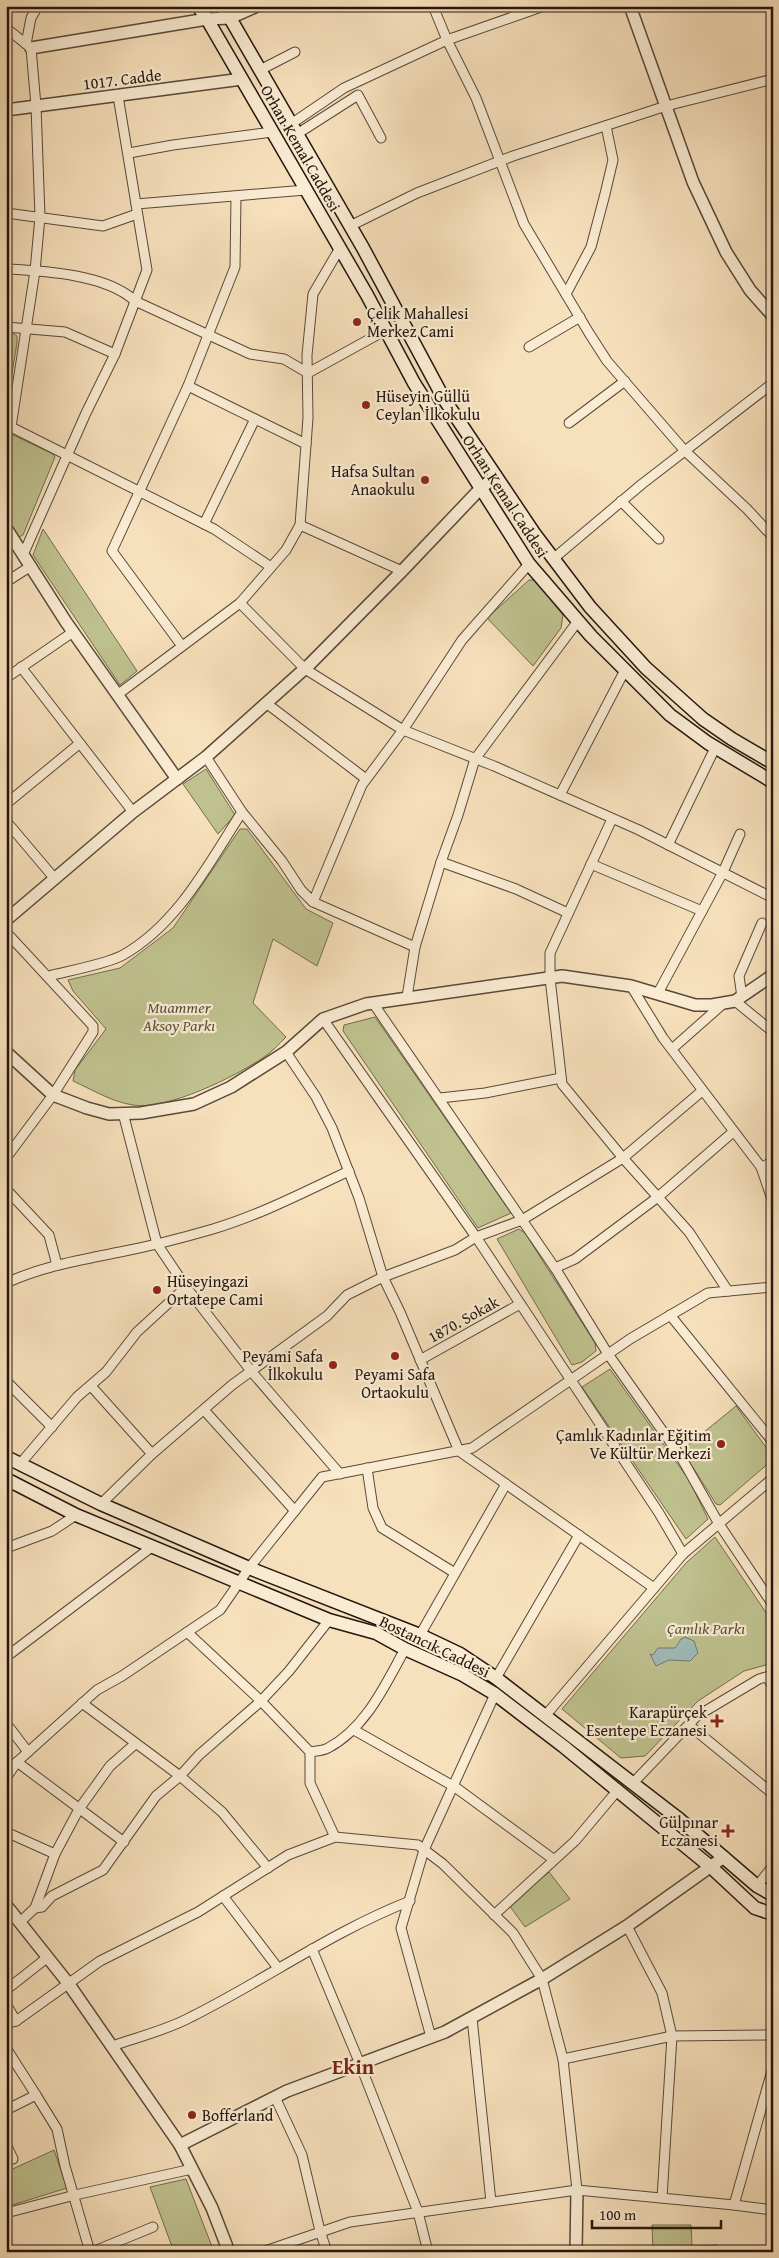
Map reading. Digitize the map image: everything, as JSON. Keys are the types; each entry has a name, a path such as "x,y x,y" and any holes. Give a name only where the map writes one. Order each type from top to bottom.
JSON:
{"main road":[{"name":"Orhan Kemal Caddesi","path":"198,6 340,248 414,383 529,564 578,621 670,715 715,748 773,782"},
{"name":"Orhan Kemal Caddesi","path":"221,6 230,18 350,226 444,399 554,559 590,607 646,668 703,719 773,763"},
{"name":"Bostancık Caddesi","path":"6,1457 101,1504 249,1568 420,1635 460,1654 496,1678 633,1783 679,1819 757,1886 773,1895"},
{"name":"Bostancık Caddesi","path":"6,1479 76,1515 329,1620 376,1633 463,1674 495,1694 617,1791 712,1868 755,1908 773,1914"}],"street":[{"path":"38,6 31,18 28,46 36,106 40,217 36,270 8,428 204,524 271,567"},
{"path":"6,28 28,46 207,19 230,18 257,6"},
{"path":"433,6 447,40 476,98 524,224 607,361 684,450 747,509 773,537"},
{"path":"294,129 344,88 447,40 544,6"},
{"path":"630,6 693,182 726,252 750,290 773,316"},
{"path":"260,70 295,52"},
{"name":"1017. Cadde","path":"6,110 242,79"},
{"path":"350,226 417,192 500,161 666,106 773,79"},
{"path":"294,129 358,95 381,138"},
{"path":"23,555 115,354 147,270 118,96"},
{"path":"566,294 591,247 605,194 612,160 606,126"},
{"path":"129,153 173,145 272,132"},
{"path":"136,204 306,190"},
{"path":"182,646 112,551 188,386 235,267 236,196"},
{"path":"6,213 103,226 137,214"},
{"path":"117,695 240,603 286,550 300,525 313,294 340,248"},
{"path":"6,268 68,275 108,285 130,295 135,301 250,354 284,359 308,373"},
{"path":"529,347 580,317"},
{"path":"6,327 65,332 115,354"},
{"path":"308,373 386,330"},
{"path":"569,423 625,381"},
{"path":"554,559 684,450 773,383"},
{"path":"188,386 306,444"},
{"path":"204,524 255,419"},
{"path":"6,920 133,812 206,757 305,669 480,489 496,476"},
{"path":"622,501 659,538"},
{"path":"300,525 402,571"},
{"path":"6,528 73,632 177,780"},
{"path":"313,902 362,784 402,730 462,640 529,564"},
{"path":"6,582 31,566"},
{"path":"240,603 305,669 402,730 446,746 612,818 773,898"},
{"path":"407,998 415,946 475,759 578,621"},
{"path":"6,678 73,632"},
{"path":"21,667 133,812"},
{"path":"560,795 625,670"},
{"path":"266,703 366,779"},
{"path":"6,804 79,744"},
{"path":"668,845 715,748"},
{"path":"206,757 242,812 282,861 301,890 313,902 415,946"},
{"path":"49,976 122,956 154,934 172,915 242,812"},
{"path":"612,818 550,953 550,978 562,1084 623,1158 689,1232 728,1291"},
{"path":"6,820 55,879"},
{"path":"658,993 723,872 740,834"},
{"path":"441,862 516,889 568,913"},
{"path":"591,864 702,911"},
{"path":"734,1000 739,976 762,923"},
{"path":"6,932 94,1026 93,1032 53,1095 6,1158"},
{"path":"672,1049 734,1000 773,975"},
{"path":"6,1052 53,1095 109,1114 141,1113 194,1104 231,1087 286,1052 322,1019 373,1003 562,976 631,986 695,1005 712,1005 734,1000"},
{"path":"631,986 672,1049 761,1167 773,1202"},
{"path":"734,1000 773,1032"},
{"path":"373,1003 555,1268 608,1354 681,1457 719,1524 770,1593 773,1605"},
{"path":"322,1019 476,1238 659,1513 683,1554"},
{"path":"286,1052 316,1097 332,1128 349,1171 383,1277 459,1451 654,1588"},
{"path":"440,1098 485,1093 561,1078"},
{"path":"101,1504 152,1454 251,1371 327,1316 347,1295 383,1277 455,1250 476,1238 522,1220 623,1158 702,1090"},
{"path":"123,1114 157,1244 186,1287 251,1371 340,1474"},
{"path":"555,1268 575,1260 658,1197 733,1132"},
{"path":"761,1167 773,1162"},
{"path":"6,1283 30,1272 157,1244 242,1219 349,1171"},
{"path":"6,1188 49,1235 57,1265"},
{"path":"20,1464 77,1397 106,1372 137,1332 186,1287"},
{"path":"6,1778 17,1762 97,1690 122,1676 220,1610 249,1568 322,1477 472,1448 608,1354 708,1293 773,1287"},
{"name":"1870. Sokak","path":"420,1360 520,1304"},
{"path":"670,1315 773,1442"},
{"path":"6,1382 52,1427"},
{"path":"91,1386 152,1454"},
{"path":"204,1410 295,1511"},
{"path":"367,1468 373,1508 382,1528 455,1573"},
{"path":"545,1716 683,1554 773,1478"},
{"path":"420,1635 506,1484"},
{"path":"6,1548 52,1530 76,1515"},
{"path":"496,1678 579,1535"},
{"path":"6,1657 153,1546"},
{"path":"229,2252 212,2208 180,2145 68,1983 11,1914 42,1907 52,1896 103,1870 156,1796 180,1776 199,1755 261,1701 289,1671 329,1620"},
{"path":"188,1632 261,1701 310,1752 310,1783 336,1838"},
{"path":"310,1752 327,1749 354,1730 378,1698 405,1648"},
{"path":"633,1783 704,1712 759,1679 770,1676 773,1686"},
{"path":"431,2038 401,1928 424,1850 455,1787 495,1694"},
{"path":"82,1703 180,1776 222,1812 268,1868"},
{"path":"6,1723 28,1752"},
{"path":"689,1725 773,1794"},
{"path":"354,1730 455,1787 553,1859"},
{"path":"35,1908 55,1854 79,1809 110,1766 135,1744"},
{"path":"17,1762 124,1842"},
{"path":"494,1914 575,1841 617,1791"},
{"path":"6,1832 55,1854"},
{"path":"6,2024 16,2021 100,1961 198,1912 288,1855 336,1838 418,1845 443,1864 513,1934 542,1979 563,2059 577,2190 576,2252"},
{"path":"180,2145 275,2097 431,2038 472,2018 542,1979 628,1926 712,1868 724,1857"},
{"path":"757,1886 773,1866"},
{"path":"224,1896 278,1968"},
{"path":"112,2046 189,2018 380,1913 410,1901"},
{"path":"628,1926 662,1993 672,2036 662,2198"},
{"path":"312,1949 360,2064 418,2212 428,2252"},
{"path":"6,1990 48,1957"},
{"path":"6,2004 16,2021"},
{"path":"472,2018 491,2202"},
{"path":"563,2059 672,2036 773,2035"},
{"path":"6,2048 57,2129 65,2166 91,2252 153,2227"},
{"path":"734,2205 773,2067"},
{"path":"6,2110 36,2095"},
{"path":"275,2097 302,2155 320,2231 327,2252"},
{"path":"6,2144 14,2159"},
{"path":"6,2213 75,2195 192,2169"},
{"path":"262,2252 350,2222 577,2190 773,2210"}],"green space":[{"path":"6,332 11,332 17,336 17,343 6,410"},
{"path":"9,433 53,454 55,457 23,535 19,537 6,517 6,435"},
{"path":"43,529 137,671 120,685 33,555"},
{"path":"529,580 535,580 563,615 561,628 533,666 487,618"},
{"path":"206,769 235,815 218,834 183,784"},
{"name":"Muammer Aksoy Parkı","path":"240,829 247,829 306,909 333,923 317,966 273,939 253,1003 286,1037 267,1055 252,1065 201,1090 164,1103 133,1105 110,1098 73,1081 75,1070 106,1029 73,991 68,980 120,968 173,928"},
{"path":"375,1017 511,1213 478,1228 343,1031 344,1025"},
{"path":"519,1229 525,1233 595,1343 596,1351 582,1362 572,1365 497,1239"},
{"path":"610,1369 689,1480 708,1519 686,1539 582,1387"},
{"path":"736,1406 773,1457 770,1462 720,1505 716,1504 682,1450"},
{"name":"Çamlık Parkı","path":"715,1537 773,1623 773,1663 744,1671 698,1701 645,1756 621,1758 562,1709 686,1563"},
{"path":"549,1872 570,1899 525,1927 509,1905"},
{"path":"54,2150 67,2188 6,2207 6,2172"},
{"path":"186,2179 214,2252 174,2252 150,2187"},
{"path":"652,2225 691,2225 692,2246 718,2245 718,2252 653,2252"}],"water":[{"path":"685,1637 694,1641 698,1653 690,1661 669,1660 656,1666 650,1654 653,1655 658,1648 675,1648 681,1639"}],"place":[{"name":"Çelik Mahallesi Merkez Cami","path":"357,322"},
{"name":"Hüseyin Güllü Ceylan İlkokulu","path":"366,405"},
{"name":"Hafsa Sultan Anaokulu","path":"425,480"},
{"name":"Hüseyingazi Ortatepe Cami","path":"157,1290"},
{"name":"Peyami Safa Ortaokulu","path":"395,1356"},
{"name":"Peyami Safa İlkokulu","path":"333,1365"},
{"name":"Çamlık Kadınlar Eğitim Ve Kültür Merkezi","path":"721,1444"},
{"name":"Karapürçek Esentepe Eczanesi","path":"717,1721"},
{"name":"Gülpınar Eczanesi","path":"728,1831"},
{"name":"Bofferland","path":"192,2115"}],"district":[{"name":"Ekin","path":"353,2067"}]}
